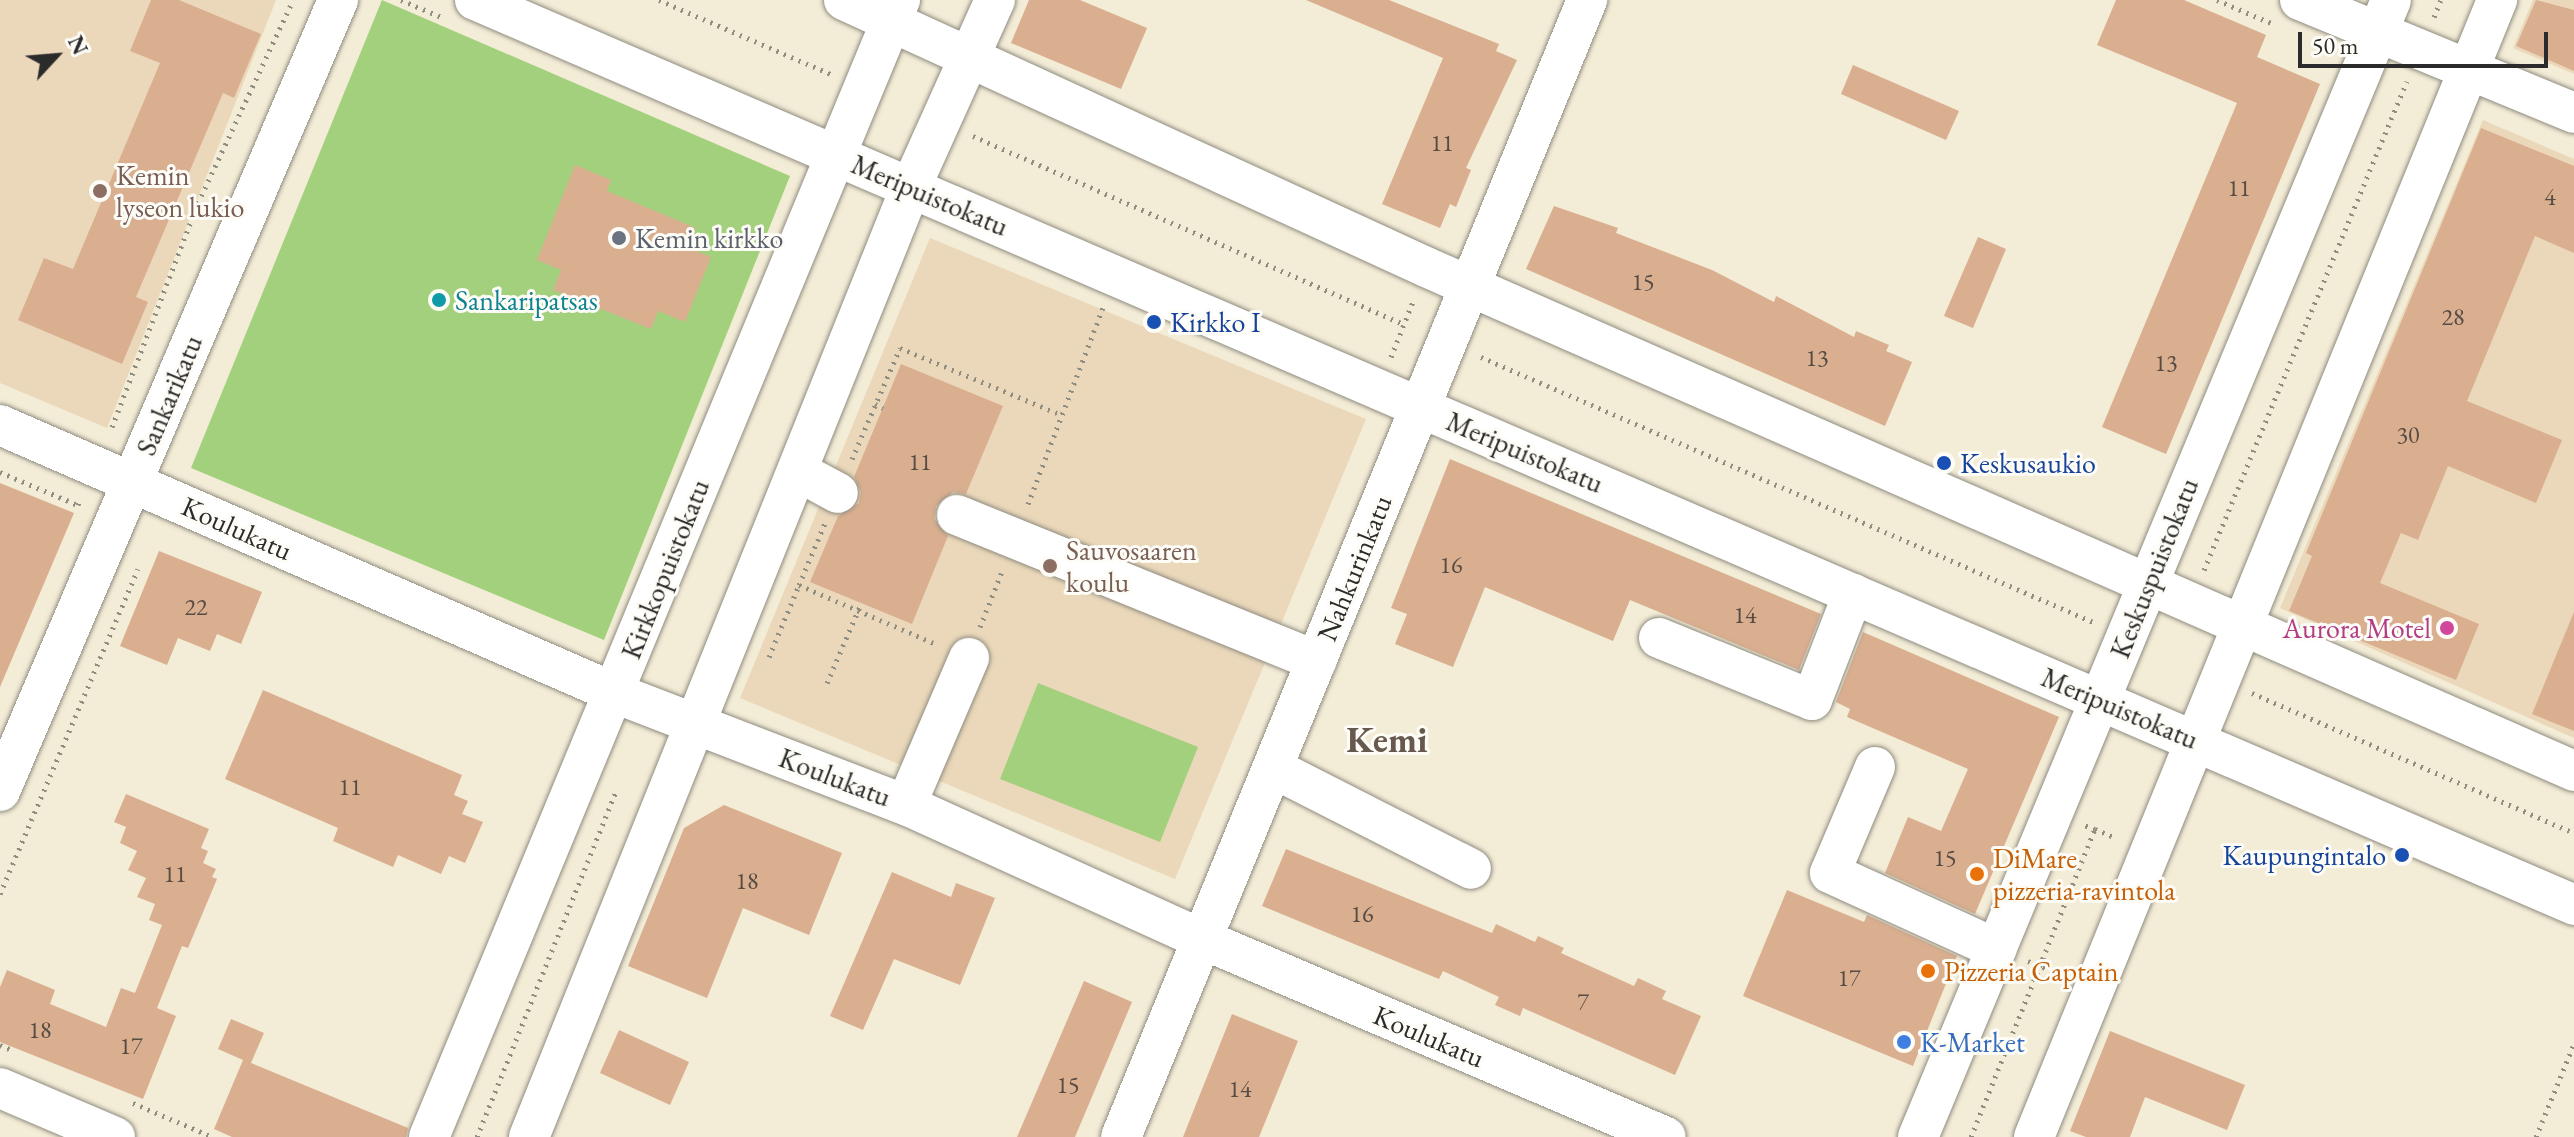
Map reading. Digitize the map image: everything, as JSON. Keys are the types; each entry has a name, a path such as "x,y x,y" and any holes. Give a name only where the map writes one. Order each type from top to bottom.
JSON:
{"street":[{"name":"Sankarikatu","path":"0,791 338,0"},
{"name":"Meripuistokatu","path":"475,0 2574,905"},
{"path":"844,0 896,10 971,58 1466,284 2146,583 2243,622 2574,771"},
{"path":"529,1137 799,472 910,189 995,0"},
{"name":"Nahkurinkatu","path":"1121,1137 1317,661 1466,284 1587,0"},
{"path":"2300,0 2383,16 2467,71 2574,113"},
{"path":"2034,1137 2198,741 2243,622 2497,0"},
{"name":"Kirkkopuistokatu","path":"429,1137 896,10"},
{"name":"Keskuspuistokatu","path":"1918,1137 2383,16"},
{"name":"Koulukatu","path":"0,425 615,693 906,805 1202,939 1666,1137"},
{"path":"799,472 838,493"},
{"path":"957,515 1317,661"},
{"path":"1659,638 1812,700 1853,594"},
{"path":"906,805 969,658"},
{"path":"1875,767 1830,873 1997,949"},
{"path":"1273,768 1471,869"},
{"path":"0,1088 115,1137"}],"path":[{"path":"0,472 78,505 198,203 293,0"},
{"path":"659,0 837,77"},
{"path":"2433,18 2441,0"},
{"path":"2204,571 2407,81"},
{"path":"964,133 1404,324 1388,365"},
{"path":"799,585 900,348 1062,415"},
{"path":"1481,357 2098,624"},
{"path":"875,404 883,408"},
{"path":"0,894 139,567"},
{"path":"827,683 861,604"},
{"path":"2247,691 2574,833"},
{"path":"477,1137 618,784"},
{"path":"1971,1137 2095,829 2054,813"},
{"path":"1997,949 2096,988"},
{"path":"2536,1137 2574,1044"}],"shaded area":[{"name":"Kemin lyseon lukio","path":"0,0 276,0 107,428 0,383"},
{"path":"2533,0 2574,0 2574,74 2513,48"},
{"path":"2483,120 2574,159 2574,738 2280,608"},
{"name":"Sauvosaaren koulu","path":"930,238 1366,419 1175,879 740,698"}],"green space":[{"path":"382,0 790,176 604,640 191,468"},
{"path":"1038,683 1198,747 1160,842 1000,779"}],"building":[{"path":"151,0 179,0 261,34 234,98 223,93 136,297 148,302 122,364 18,320 44,258 73,269 160,63 130,51"},
{"path":"1029,0 1080,0 1147,28 1121,89 1011,43"},
{"path":"1306,0 1389,0 1499,44 1496,51 1517,60 1466,168 1471,170 1456,207 1450,204 1440,228 1382,204 1443,58"},
{"path":"2116,0 2184,0 2266,35 2257,57 2320,84 2166,454 2102,427 2237,103 2097,45"},
{"path":"2536,0 2574,10 2574,71 2516,46"},
{"path":"1853,65 1959,111 1946,140 1841,94"},
{"path":"2481,128 2574,166 2574,253 2535,236 2467,401 2562,440 2536,503 2448,466 2418,540 2401,533 2380,583 2479,624 2456,680 2289,611 2312,556 2306,553"},
{"name":"Kemin kirkko","path":"575,165 611,180 607,191 696,228 688,248 711,257 685,322 658,311 651,329 553,290 561,270 537,260"},
{"path":"1554,206 1618,228 1616,233 1712,270 1774,302 1776,296 1854,337 1856,331 1889,345 1886,351 1912,362 1885,426 1526,269"},
{"path":"1978,237 2006,249 1973,328 1944,316"},
{"path":"901,364 1003,406 966,494 953,492 936,506 934,519 948,536 912,624 810,582 838,516 859,503 861,492 854,477"},
{"path":"1450,459 1821,614 1799,670 1630,600 1613,641 1485,587 1453,667 1395,644 1407,614 1391,608"},
{"path":"0,483 74,513 0,687"},
{"path":"159,551 262,592 241,644 217,634 210,651 178,638 167,665 120,646"},
{"path":"2574,612 2574,731 2532,714"},
{"path":"1863,632 2059,717 1975,914 1885,873 1908,817 1941,831 1968,769 1847,717 1850,709 1836,702"},
{"path":"263,690 462,775 454,795 468,801 462,814 483,822 465,863 449,856 441,874 398,855 393,867 333,841 338,828 225,779"},
{"path":"126,794 209,829 201,848 208,851 203,863 216,869 212,877 217,879 188,948 182,946 157,1008 176,1016 143,1099 0,1042 0,987 7,970 55,990 50,1004 106,1027 121,988 135,993 162,925 149,920 155,904 137,897 146,878 128,870 137,851 120,843 126,827 114,822"},
{"path":"724,805 842,853 809,935 743,908 707,998 628,966 684,828"},
{"path":"1286,849 1492,933 1496,924 1535,942 1538,936 1564,948 1561,953 1634,986 1638,978 1666,991 1662,999 1701,1016 1675,1075 1523,1008 1520,1016 1495,1005 1499,997 1443,971 1439,979 1262,906"},
{"path":"892,872 951,897 956,883 995,898 960,985 894,959 863,1030 830,1016"},
{"path":"1787,890 1864,922 1867,915 1957,956 1913,1066 1743,996"},
{"path":"1084,981 1132,1002 1075,1137 1017,1137"},
{"path":"1232,1014 1298,1041 1259,1137 1183,1137"},
{"path":"231,1019 264,1033 251,1063 408,1128 406,1137 232,1137 214,1129 243,1060 218,1049"},
{"path":"619,1030 689,1062 670,1105 600,1073"},
{"path":"2110,1031 2245,1085 2227,1130 2145,1097 2130,1137 2086,1137 2070,1131"}],"place":[{"name":"Kemin lyseon lukio","path":"100,191"},
{"name":"Kemin kirkko","path":"619,238"},
{"name":"Sankaripatsas","path":"439,300"},
{"name":"Kirkko I","path":"1154,322"},
{"name":"Keskusaukio","path":"1944,463"},
{"name":"Sauvosaaren koulu","path":"1050,566"},
{"name":"Aurora Motel","path":"2447,628"},
{"name":"Kaupungintalo","path":"2402,855"},
{"name":"DiMare pizzeria-ravintola","path":"1977,874"},
{"name":"Pizzeria Captain","path":"1928,971"},
{"name":"K-Market","path":"1904,1042"}],"district":[{"name":"Kemi","path":"1387,740"}]}
